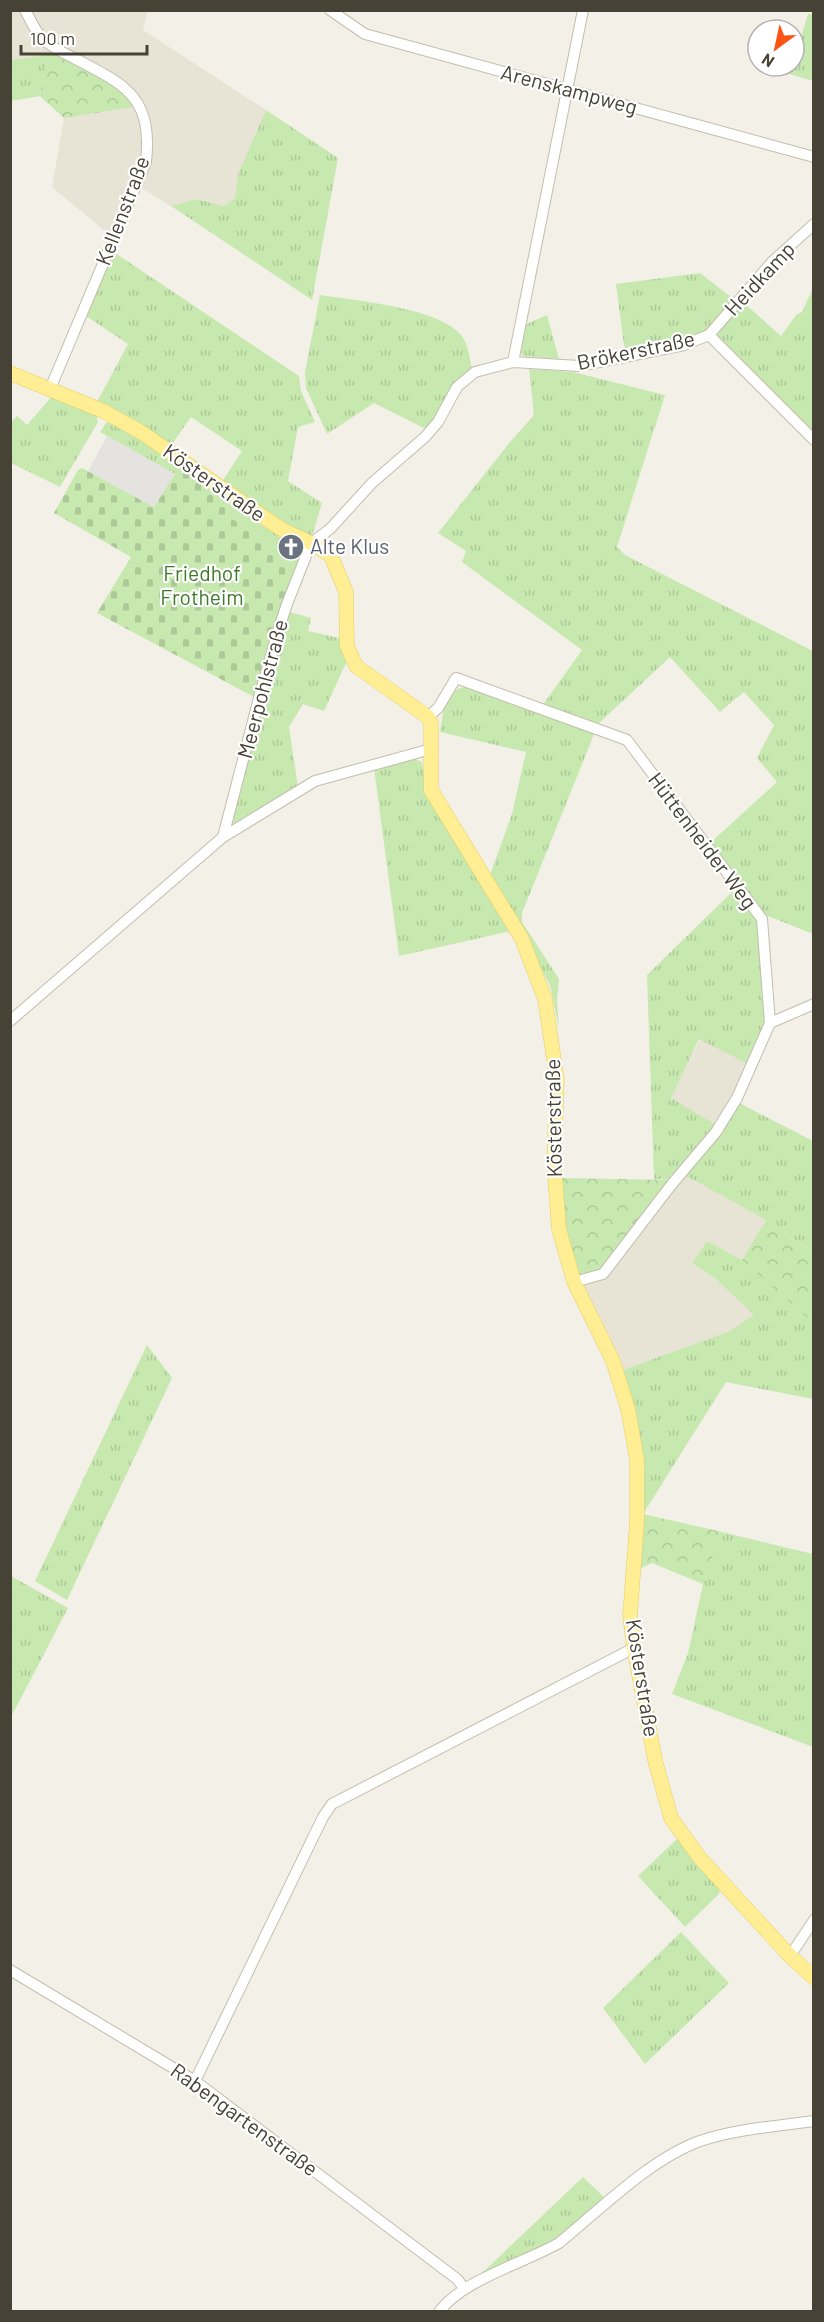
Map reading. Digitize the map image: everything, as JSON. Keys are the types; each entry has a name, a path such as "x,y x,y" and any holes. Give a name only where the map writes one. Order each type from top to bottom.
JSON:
{"main road":[{"name":"Kösterstraße","path":"10,373 103,411 141,432 281,529 311,543 331,556 346,592 347,646 356,666 428,717 431,723 431,790 522,939 545,999 557,1080 554,1164 559,1229 574,1282 613,1360 628,1409 638,1460 637,1522 630,1616 655,1760 671,1818 699,1857 813,1978"}],"street":[{"name":"Kellenstraße","path":"25,10 41,38 57,50 116,80 132,93 142,113 148,139 146,162 50,389"},
{"name":"Arenskampweg","path":"330,10 365,34 813,157"},
{"path":"513,362 583,10"},
{"name":"Heidkamp","path":"709,335 772,262 813,224"},
{"name":"Brökerstraße","path":"311,543 330,529 372,483 425,437 438,422 457,387 475,372 513,362 579,366 684,345 709,335 813,440"},
{"name":"Meerpohlstraße","path":"223,837 286,604 311,543"},
{"name":"Hüttenheider Weg","path":"428,717 438,708 456,678 627,740 762,920 770,1023 737,1098 716,1132 672,1184 603,1274 574,1282"},
{"path":"10,1021 223,837 315,781 431,749"},
{"path":"770,1023 813,1004"},
{"path":"195,2081 323,1817 332,1804 634,1648"},
{"path":"790,1956 813,1920"},
{"name":"Rabengartenstraße","path":"10,1970 195,2081 457,2279 464,2288"},
{"path":"439,2312 445,2302 464,2288 559,2243 660,2161 700,2141 813,2121"}],"shaded area":[{"path":"10,11 148,11 143,30 266,110 238,174 235,198 225,206 196,199 171,206 139,187 112,237 52,187 64,118 133,107 56,54 11,60"},
{"path":"107,436 175,474 154,507 88,471"},
{"path":"700,1039 750,1065 718,1126 670,1098"},
{"path":"683,1174 766,1220 742,1260 707,1241 692,1263 716,1279 755,1315 730,1331 620,1371 579,1283"}],"green space":[{"path":"808,14 813,14 813,81 803,78 806,78"},
{"path":"56,54 119,89 134,107 64,118 40,96 47,55"},
{"path":"47,55 40,96 11,101 11,60"},
{"path":"266,110 338,158 312,300 171,206 196,199 224,206 235,198 238,174"},
{"path":"112,251 299,376 301,391 315,422 298,427 288,481 322,503 311,539 220,485 242,451 191,417 170,447 97,402 128,344 86,316"},
{"path":"700,273 735,300 707,330 684,341 625,353 616,284"},
{"path":"813,288 813,434 718,340 717,332 744,303 781,336 796,315 802,312"},
{"path":"320,295 416,312 435,318 461,335 467,347 472,370 428,430 374,403 327,434 306,388 305,372"},
{"path":"547,315 559,359 523,356 519,351 524,325"},
{"path":"529,369 573,372 665,395 617,547 625,555 813,651 813,934 763,914 709,844 777,782 757,758 774,725 744,692 720,712 670,657 596,726 542,706 582,650 462,562 466,551 438,533 534,415"},
{"path":"53,395 96,414 98,422 60,487 11,463 11,422 17,416 27,425"},
{"path":"110,422 180,465 175,474 100,432 106,423"},
{"name":"Friedhof Frotheim","path":"179,466 232,506 226,515 282,552 279,558 296,568 254,697 97,613 131,557 54,513 78,470 82,468 154,507"},
{"path":"232,506 283,539 280,546 300,557 296,568 279,558 282,552 226,515"},
{"path":"289,612 311,618 308,631 339,638 347,661 324,711 303,704 289,727 298,787 238,825 231,822"},
{"path":"467,686 595,732 522,913 522,922 559,979 557,1000 559,1028 550,985 489,878 512,814 526,752 440,732 444,707 452,691"},
{"path":"413,758 422,762 426,792 511,931 399,956 374,768"},
{"path":"734,890 759,920 765,1021 750,1065 699,1039 671,1098 718,1126 673,1180 654,1179 647,975"},
{"path":"739,1103 813,1141 813,1252 766,1220 683,1174"},
{"path":"557,1178 673,1180 603,1272 576,1279 561,1228"},
{"path":"766,1220 813,1252 813,1305 808,1318 742,1260"},
{"path":"707,1241 742,1260 808,1317 813,1305 813,1399 726,1382 643,1514 620,1371 730,1331 754,1315 716,1279 692,1263"},
{"path":"147,1345 172,1378 67,1600 35,1581"},
{"path":"643,1514 722,1532 703,1584 652,1563 637,1570"},
{"path":"722,1532 813,1554 813,1747 672,1694 688,1653 703,1584"},
{"path":"11,1576 68,1608 11,1717"},
{"path":"677,1839 720,1888 719,1894 685,1927 638,1876"},
{"path":"681,1932 729,1983 645,2064 603,2008"},
{"path":"583,2177 606,2199 558,2240 488,2274 482,2273"}],"place":[{"name":"Alte Klus","path":"291,547"}]}
